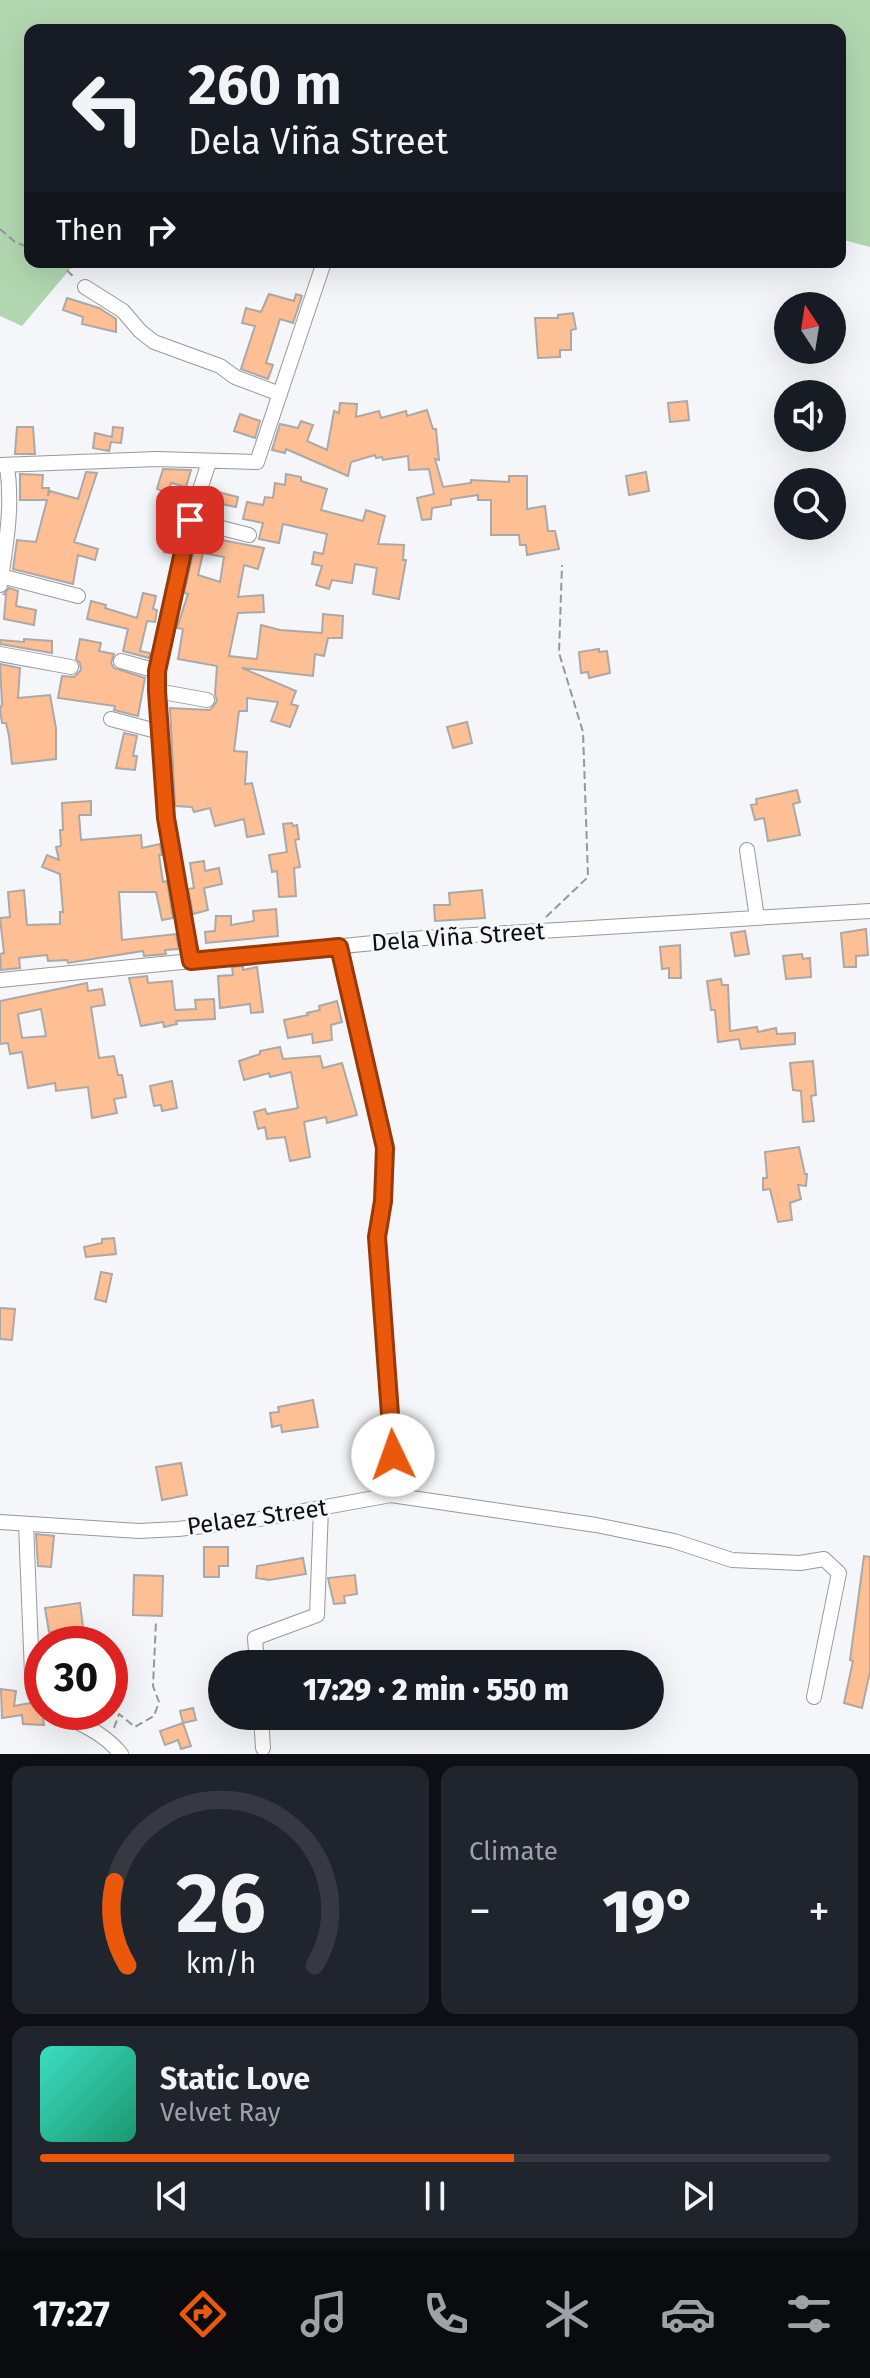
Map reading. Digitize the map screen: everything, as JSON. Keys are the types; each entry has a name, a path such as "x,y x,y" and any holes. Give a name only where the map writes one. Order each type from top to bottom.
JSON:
{"street":[{"path":"78,596 1,580 11,494 4,465 157,459 257,462 322,268"},
{"path":"85,287 123,311 154,342 220,366 235,377 280,394"},
{"path":"191,961 166,818 157,671 190,520 209,462"},
{"path":"190,520 249,535"},
{"path":"0,654 71,667"},
{"path":"121,661 157,671"},
{"path":"157,691 207,700"},
{"path":"111,719 160,732"},
{"path":"747,850 757,918"},
{"name":"Dela Viña Street","path":"0,980 424,938 870,911"},
{"path":"339,947 385,1148 383,1201 377,1237 393,1438 391,1495"},
{"name":"Pelaez Street","path":"0,1522 139,1531 178,1529 391,1495 596,1525 674,1541 732,1560 800,1563 824,1559 839,1573 814,1697"},
{"path":"256,1650 255,1638 317,1615 321,1508"},
{"path":"26,1524 30,1626"},
{"path":"95,1730 121,1754"},
{"path":"262,1730 263,1748"}],"path":[{"path":"0,229 24,246"},
{"path":"64,268 85,287"},
{"path":"531,931 588,877 583,732 559,653 562,565"},
{"path":"110,1741 119,1714 135,1727 154,1716 159,1702 153,1686 156,1621"}],"green space":[{"path":"0,0 870,0 870,247 846,241 846,24 24,24 24,268 71,268 22,326 0,316"}],"building":[{"path":"269,294 294,301 296,294 302,296 293,323 280,319 266,363 273,365 268,379 241,369 255,326 242,323 246,308 261,312"},
{"path":"67,298 99,308 116,319 116,332 82,324 83,317 63,310"},
{"path":"573,313 576,329 571,330 571,350 560,350 560,357 538,358 535,318 558,318 558,315"},
{"path":"687,401 689,420 670,422 668,403"},
{"path":"340,403 357,404 356,417 379,411 381,418 406,411 407,416 427,410 433,429 436,429 439,460 435,459 443,487 471,483 471,480 509,482 509,476 527,476 527,509 545,506 548,531 555,531 559,549 527,555 526,545 520,545 519,535 491,535 491,500 478,500 478,495 451,499 451,505 432,508 431,519 422,520 417,498 434,494 429,469 409,470 408,456 383,460 375,455 351,462 348,476 286,449 285,453 272,450 280,424 298,428 301,421 313,425 307,441 327,450 334,411 339,413"},
{"path":"240,414 260,421 255,438 234,431"},
{"path":"17,427 33,427 35,454 15,454"},
{"path":"113,427 123,428 121,443 111,442 109,451 93,448 95,433 112,437"},
{"path":"163,469 191,470 186,487 171,483 168,493 157,489"},
{"path":"86,472 97,473 74,542 98,549 95,560 78,555 73,584 13,569 17,540 36,542 47,500 20,500 20,474 43,475 42,488 49,488 48,496 50,491 78,499"},
{"path":"646,472 649,491 629,495 626,476"},
{"path":"286,474 327,489 321,510 363,521 366,510 385,516 378,544 404,545 403,560 406,560 399,599 373,594 377,568 355,564 352,583 332,580 329,589 316,585 322,566 312,564 314,552 323,554 327,534 283,524 279,543 259,539 263,523 243,519 247,502 263,505 265,497 273,498 275,483 285,485"},
{"path":"210,490 238,497 236,507 207,501"},
{"path":"170,503 177,503 177,535 173,553 164,552"},
{"path":"198,532 216,539 264,548 258,569 244,565 238,597 263,595 264,612 238,613 229,656 257,659 261,625 280,630 322,633 323,614 343,616 342,638 328,638 324,656 315,654 313,676 242,668 296,691 291,704 298,706 290,727 271,721 278,702 247,698 247,711 239,711 234,751 247,752 245,784 252,783 264,834 247,837 244,819 215,826 210,808 194,812 192,807 175,806 170,708 210,710 217,701 217,666 178,659 183,629 177,628 188,594 184,593","holes":["203,553 224,557 220,582 198,575"]},
{"path":"9,588 18,591 16,606 36,610 34,625 4,619 4,594"},
{"path":"143,593 156,596 153,609 157,610 155,622 147,621 140,651 150,653 149,658 123,651 128,629 87,619 91,601 137,618"},
{"path":"24,639 52,641 52,653 0,644 0,640 24,642"},
{"path":"80,639 101,643 99,651 114,654 111,663 114,668 145,678 138,716 114,710 115,706 58,698 62,676 74,677 81,670 76,659"},
{"path":"599,649 599,652 607,651 610,673 589,678 588,672 581,673 579,652"},
{"path":"0,664 20,668 18,698 50,695 56,728 56,759 12,764 9,736 0,710"},
{"path":"467,722 472,743 453,748 447,727"},
{"path":"124,733 137,736 133,756 137,756 135,770 116,768"},
{"path":"797,790 800,802 793,804 800,835 768,841 764,818 755,820 751,805 757,804 756,799"},
{"path":"91,801 91,815 79,815 81,840 141,835 142,848 160,844 163,882 167,881 173,918 162,920 156,892 119,892 122,940 176,934 179,949 165,950 166,954 144,956 143,951 68,963 67,960 48,961 47,955 19,958 20,968 1,970 0,954 4,953 0,918 10,917 8,892 24,890 27,925 60,924 60,912 63,912 60,874 42,867 47,855 59,860 56,847 61,846 62,803"},
{"path":"292,823 293,826 297,825 299,839 295,840 300,867 294,868 296,896 279,897 277,871 272,872 269,855 287,852 283,824"},
{"path":"204,861 205,871 219,868 222,884 204,888 208,910 193,914 188,889 194,888 190,863"},
{"path":"482,890 485,918 435,921 434,905 450,905 449,893"},
{"path":"276,909 278,936 206,943 205,932 215,931 216,916 231,916 231,925 254,921 253,911"},
{"path":"866,929 868,955 856,956 856,967 844,967 841,933"},
{"path":"745,931 749,954 735,956 731,933"},
{"path":"680,945 681,978 669,978 669,968 662,969 660,947"},
{"path":"802,954 803,959 810,958 811,977 786,979 783,956"},
{"path":"243,966 243,970 257,967 263,1012 251,1013 250,1004 220,1008 218,976 233,975 232,967"},
{"path":"147,976 148,983 172,981 175,1010 196,1009 195,1000 214,999 215,1019 176,1021 177,1024 164,1027 163,1022 141,1026 129,978"},
{"path":"721,979 722,985 728,985 730,1031 757,1027 758,1032 776,1028 777,1034 795,1033 795,1044 741,1049 739,1039 718,1042 715,1010 711,1010 707,981"},
{"path":"87,983 88,991 102,989 105,1005 91,1007 99,1058 114,1056 118,1075 122,1075 126,1097 114,1099 117,1113 92,1118 88,1087 56,1091 55,1083 28,1088 22,1052 10,1054 8,1043 0,1044 0,1001","holes":["41,1009 46,1036 22,1038 18,1014"]},
{"path":"337,1001 342,1022 331,1025 332,1040 313,1043 312,1034 288,1038 284,1020 308,1015 320,1010 319,1006"},
{"path":"280,1047 283,1059 320,1056 323,1068 342,1063 357,1115 327,1123 326,1117 304,1122 310,1157 290,1161 285,1137 267,1139 265,1127 258,1129 254,1112 265,1109 267,1114 298,1108 291,1072 270,1077 269,1073 244,1080 239,1061 260,1054 260,1051"},
{"path":"813,1061 816,1095 811,1096 814,1121 803,1122 801,1091 793,1090 790,1063"},
{"path":"172,1081 177,1108 162,1111 161,1105 154,1106 150,1086"},
{"path":"799,1147 807,1174 806,1186 798,1185 801,1199 790,1203 792,1220 778,1222 770,1189 763,1190 763,1178 767,1178 765,1152"},
{"path":"114,1238 116,1254 86,1257 84,1247 102,1243 102,1239"},
{"path":"101,1272 112,1274 106,1302 95,1299"},
{"path":"0,1308 15,1309 12,1340 0,1339"},
{"path":"313,1400 318,1427 282,1432 281,1425 272,1427 270,1413 279,1412 278,1407"},
{"path":"181,1463 187,1495 162,1500 156,1467"},
{"path":"36,1534 54,1536 51,1567 38,1566"},
{"path":"204,1547 228,1547 228,1566 219,1566 219,1577 204,1577"},
{"path":"864,1556 870,1557 870,1672 862,1708 844,1703 853,1661 850,1660"},
{"path":"303,1558 306,1574 269,1580 256,1578 257,1566"},
{"path":"134,1575 163,1576 162,1616 133,1615"},
{"path":"355,1575 357,1594 344,1596 345,1603 334,1604 328,1578"},
{"path":"80,1603 83,1626 48,1626 45,1608"},
{"path":"1,1689 16,1691 14,1706 24,1704 24,1724 22,1715 2,1718"},
{"path":"193,1708 196,1720 183,1723 180,1711"},
{"path":"183,1723 191,1746 181,1749 178,1740 165,1745 160,1731"}],"route":[{"path":"190,520 157,671 157,691 166,818 191,961 339,947 385,1148 383,1201 377,1237 393,1455"}]}
